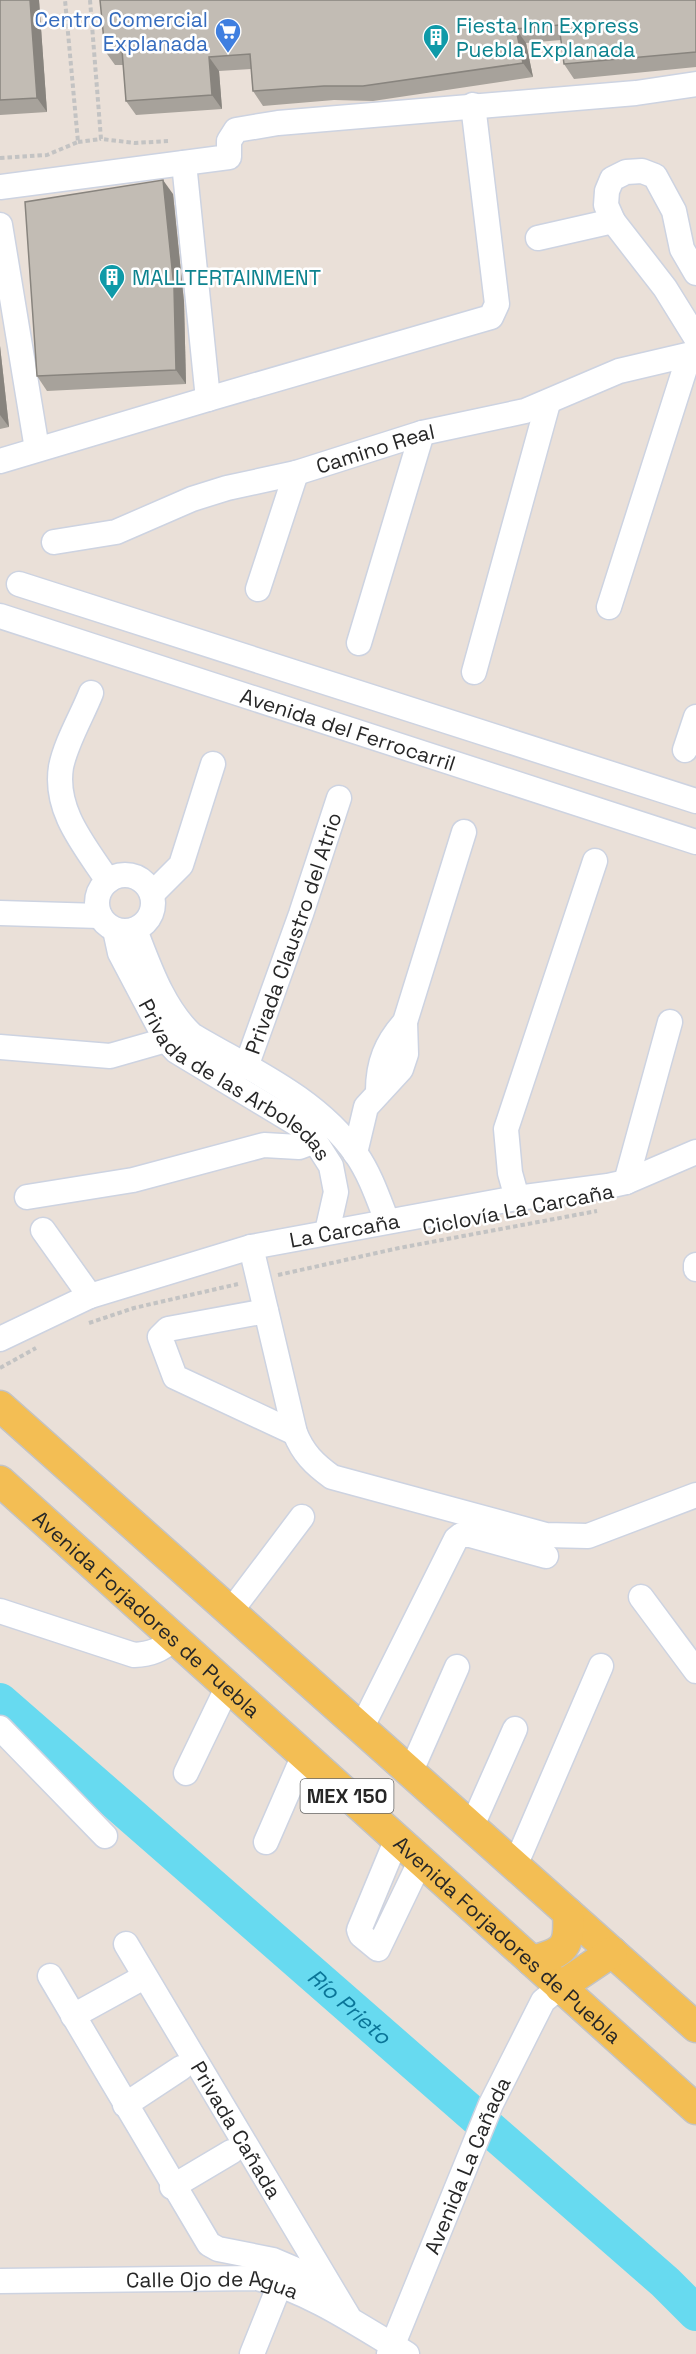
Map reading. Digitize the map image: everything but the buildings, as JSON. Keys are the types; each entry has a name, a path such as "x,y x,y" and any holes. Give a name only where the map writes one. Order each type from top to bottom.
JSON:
{"main road":[{"name":"MEX 150","path":"0,1406 696,2027"},
{"name":"Avenida Forjadores de Puebla","path":"0,1480 303,1757 696,2109"},
{"path":"532,1961 562,1950 568,1942 568,1913"},
{"path":"560,1987 612,1952"}],"street":[{"path":"636,93 653,83 696,74"},
{"path":"0,187 229,157 229,141 236,130 328,118 636,93 696,84"},
{"path":"636,93 660,96 696,93"},
{"path":"0,461 490,317 497,304 473,105"},
{"path":"184,163 208,399"},
{"path":"609,607 694,349 665,288 612,221 606,204 607,191 612,179 626,172 642,171 655,176 674,211 682,249 696,273"},
{"path":"538,238 612,221"},
{"path":"0,225 37,449"},
{"name":"Camino Real","path":"54,542 116,532 192,499 227,488 296,472 422,433 525,411 619,371 694,349"},
{"path":"474,672 548,402"},
{"path":"359,643 422,433"},
{"path":"258,589 296,472"},
{"path":"20,584 696,801"},
{"name":"Avenida del Ferrocarril","path":"0,616 696,842"},
{"path":"92,693 62,765 60,783 62,801 69,821 108,881"},
{"path":"685,750 696,717"},
{"path":"152,894 181,865 188,851 213,764"},
{"name":"Privada Claustro del Atrio","path":"246,1067 301,914 339,798"},
{"path":"355,1153 384,1054 405,1022 464,832"},
{"path":"517,1198 510,1173 506,1129 595,861"},
{"path":"0,913 116,925 149,920 154,903 152,894 148,886 134,876 125,875 108,881 98,897 116,925"},
{"name":"Privada de las Arboledas","path":"116,925 146,959 179,1023 192,1035 305,1102 323,1117 355,1153 370,1178 387,1221"},
{"name":"Privada de las Arboledas","path":"116,925 120,953 166,1040 177,1051 278,1112 315,1141 331,1166 335,1185 327,1232"},
{"path":"626,1182 670,1022"},
{"path":"0,1047 110,1056 166,1040"},
{"path":"323,1117 372,1099"},
{"path":"264,1145 276,1124 278,1112"},
{"path":"27,1197 133,1180 264,1145 299,1147 315,1141"},
{"name":"La Carcaña","path":"0,1339 90,1296 251,1247 517,1198 626,1182 696,1152"},
{"path":"44,1230 90,1296"},
{"path":"251,1247 295,1433 302,1450 313,1464 332,1477 546,1534 588,1536 696,1495"},
{"path":"266,1311 168,1329 160,1337 175,1377 295,1433"},
{"path":"231,1611 302,1517"},
{"path":"362,1727 456,1539 461,1535 470,1535 546,1556"},
{"path":"641,1597 696,1671"},
{"path":"0,1611 134,1655 148,1654 161,1649 174,1639"},
{"path":"515,1866 602,1666"},
{"path":"411,1771 457,1667"},
{"path":"186,1773 227,1688"},
{"path":"0,1728 105,1836"},
{"path":"472,1826 515,1729"},
{"path":"267,1842 303,1757"},
{"path":"396,1841 359,1929 361,1935 378,1949 420,1862"},
{"name":"Privada Cañada","path":"126,1944 348,2316"},
{"path":"50,1976 172,2187 209,2244 218,2249 273,2260 327,2283"},
{"path":"73,2016 144,1977"},
{"name":"Avenida La Cañada","path":"396,2351 491,2104 543,2001 560,1987"},
{"path":"125,2105 181,2068"},
{"path":"172,2187 231,2152"},
{"name":"Calle Ojo de Agua","path":"0,2281 257,2278 280,2284 348,2316 396,2351"},
{"path":"252,2354 280,2284"}],"path":[{"path":"65,0 78,142"},
{"path":"90,0 101,139"},
{"path":"0,158 47,155 78,142 101,139 135,143 180,140 184,163"},
{"name":"Ciclovía La Carcaña","path":"86,1324 134,1308 399,1248 606,1209"},
{"path":"0,1368 38,1347"}],"waterway":[{"name":"Río Prieto","path":"0,1701 665,2282 696,2313"}],"place":[{"name":"Centro Comercial Explanada","path":"228,54"},
{"name":"Fiesta Inn Express Puebla Explanada","path":"436,60"},
{"name":"MALLTERTAINMENT","path":"112,300"}]}
